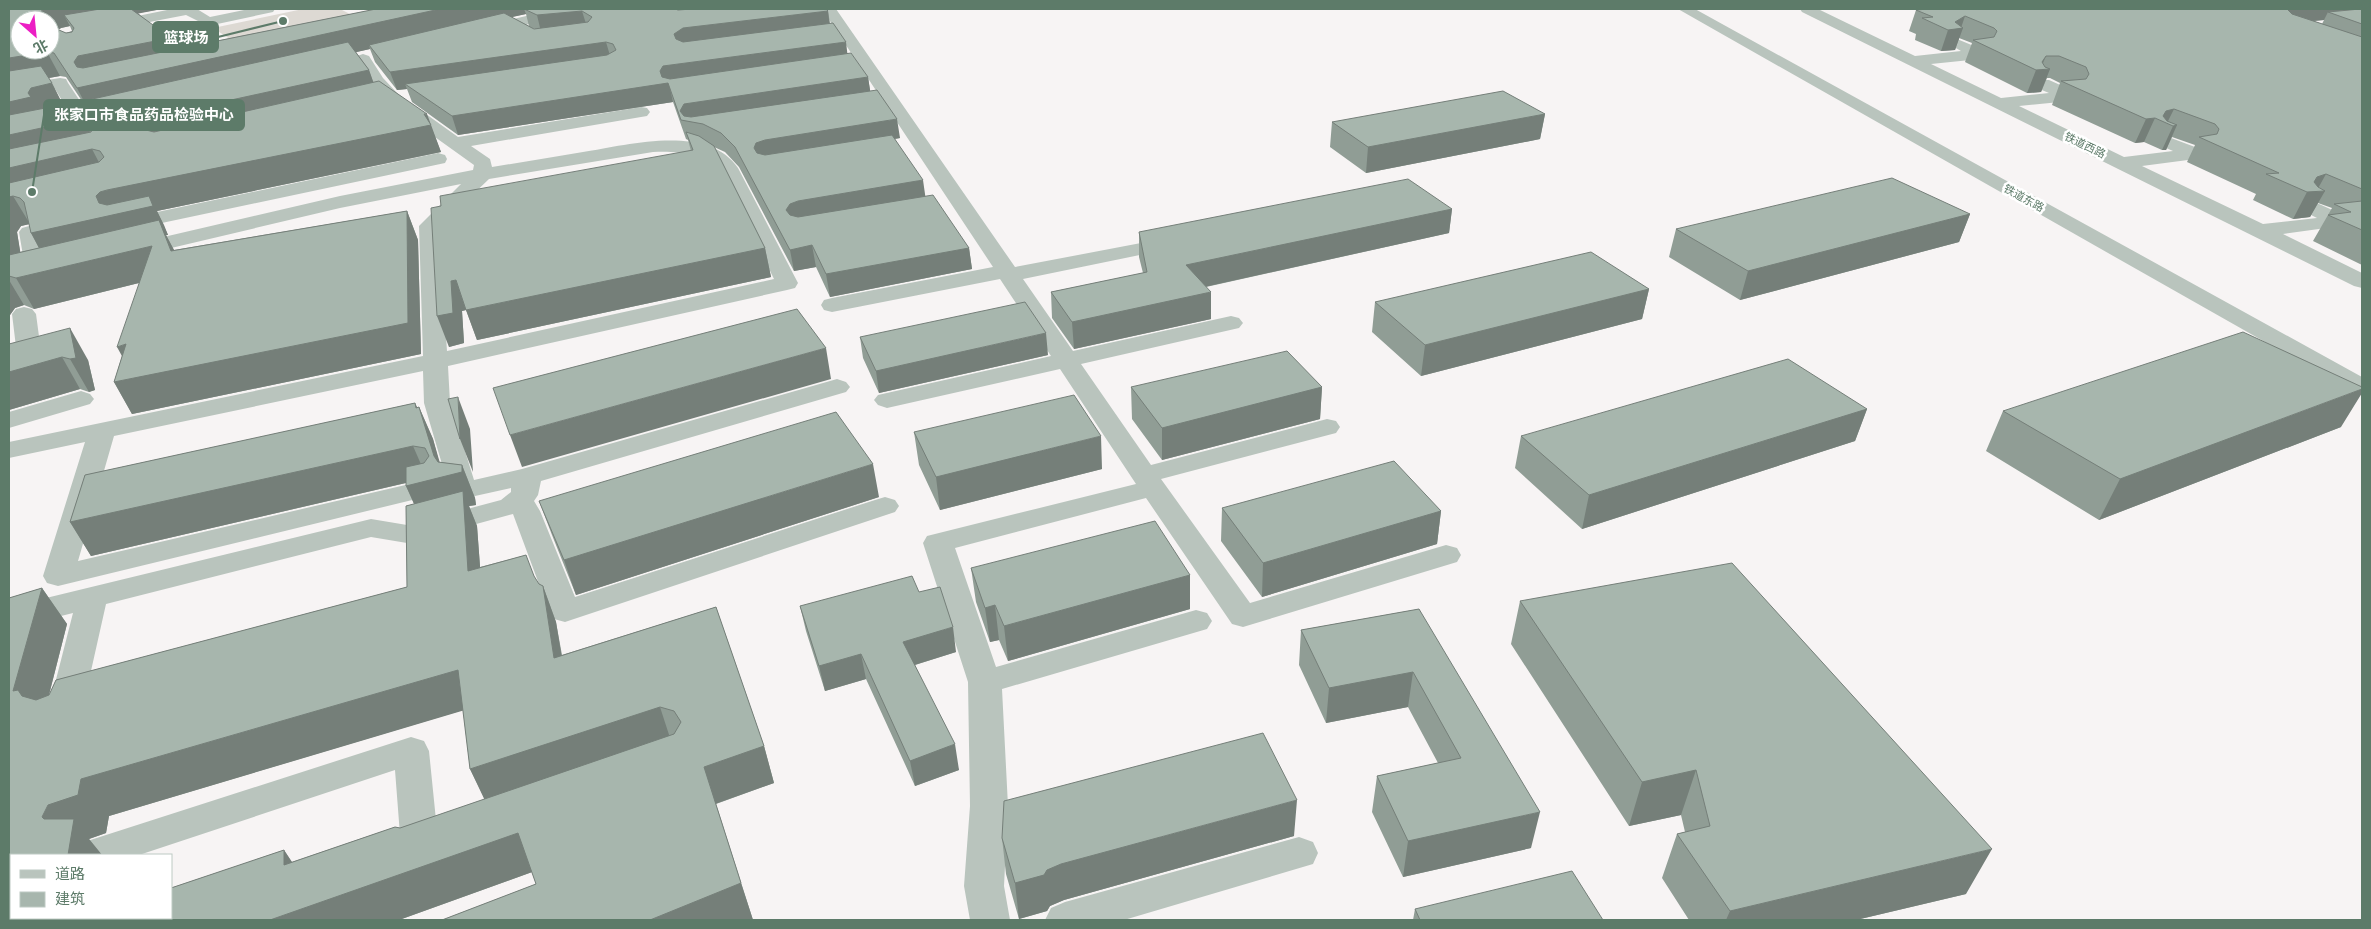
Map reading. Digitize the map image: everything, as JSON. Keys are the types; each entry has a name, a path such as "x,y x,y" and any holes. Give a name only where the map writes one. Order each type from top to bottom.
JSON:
{"street":[{"path":"90,29 187,9 208,22 268,9"},
{"path":"465,35 573,9"},
{"name":"铁道东路","path":"1685,9 2362,387"},
{"name":"铁道西路","path":"1807,9 2362,281"},
{"path":"512,24 532,35"},
{"path":"833,25 856,65 951,205 1007,273 1148,482 1243,616 1446,555"},
{"path":"1913,61 1980,54 1957,44"},
{"path":"364,59 376,81 392,99 483,163 483,174 429,226 437,404 463,488 523,489 837,387"},
{"path":"9,91 60,83 79,113 9,127"},
{"path":"2000,103 2070,96 2043,84"},
{"path":"455,143 641,112"},
{"path":"9,137 90,121"},
{"path":"2121,163 2196,154 2164,140"},
{"path":"9,450 435,361 787,283 730,168 707,152 676,145 653,146 483,174 396,191 113,256"},
{"path":"122,226 438,159"},
{"path":"358,176 366,197"},
{"path":"2260,231 2341,221 2312,208"},
{"path":"29,232 37,273"},
{"path":"832,305 1162,246"},
{"path":"9,365 30,359 24,314"},
{"path":"886,400 1231,323"},
{"path":"9,420 81,400"},
{"path":"990,920 984,886 989,806 986,682 938,543 1148,482 1327,427"},
{"path":"102,430 58,576 427,488"},
{"path":"523,489 526,510 565,611 884,506"},
{"path":"9,618 371,528 382,528 393,534 407,534 511,506 523,489"},
{"path":"62,722 92,598"},
{"path":"986,682 1196,621"},
{"path":"95,854 411,751 420,848 458,835"},
{"path":"1065,920 1299,853"}],"shaded area":[{"path":"303,9 340,9 352,15 233,41 213,28"}],"building":[{"path":"9,9 44,9 10,10 9,58"},
{"path":"100,9 131,9 171,38 78,56 74,62 77,67 83,68 376,9 440,9 77,88 59,60 60,30 66,33 72,32 74,28 64,15"},
{"path":"524,9 826,9 828,11 683,28 674,34 676,39 683,42 833,23 846,42 663,66 660,71 662,77 670,79 851,53 868,77 684,104 680,111 684,116 691,117 877,90 897,119 765,140 756,143 754,148 757,153 765,155 892,135 923,180 798,201 790,204 786,210 790,215 798,217 933,195 969,248 826,274 812,245 790,250 735,147 721,133 703,124 681,120 668,83 452,116 405,84 607,55 616,50 613,44 606,42 390,72 369,45 504,13 534,29 588,22 592,17 582,11 537,15"},
{"path":"2287,9 2292,14 2362,37 2362,189 2326,174 2317,177 2314,182 2325,191 2307,192 2266,174 2279,173 2199,137 2217,134 2219,129 2215,124 2174,109 2166,111 2163,116 2167,121 2177,125 2173,126 2155,118 2146,119 2061,81 2086,79 2089,74 2086,67 2059,56 2046,56 2042,62 2045,67 2050,69 2036,70 1973,40 1994,37 1997,31 1994,28 1965,16 1955,22 1963,28 1948,30 1922,18 1933,17 1916,10"},
{"path":"2360,9 2362,9 2362,24 2328,12"},
{"path":"348,42 369,70 153,117 145,120 142,125 146,130 154,132 379,81 427,114 424,114 431,125 107,190 100,192 96,196 99,203 107,205 149,196 153,206 31,233 24,202 20,198 9,197 9,183 99,162 104,157 100,151 92,149 9,168 9,149 91,132 94,126 91,121 83,119 9,135 9,115 97,98"},
{"path":"41,66 52,83 31,88 28,93 31,97 9,102 9,71"},
{"path":"1503,91 1545,114 1368,147 1332,122"},
{"path":"686,132 699,136 714,146 765,248 466,310 456,280 451,281 453,313 437,316 431,208 441,206 440,196 693,150"},
{"path":"1892,178 1970,214 1748,271 1676,229"},
{"path":"1408,179 1452,209 1186,265 1211,292 1072,322 1051,292 1147,272 1139,232"},
{"path":"2362,201 2362,230 2328,215 2351,212 2334,204"},
{"path":"407,211 408,323 114,382 126,344 117,347 152,246 16,278 9,276 9,255 159,220 171,251"},
{"path":"1591,252 1649,289 1425,345 1375,302"},
{"path":"1025,302 1046,333 876,371 860,337"},
{"path":"797,309 826,348 510,435 493,388"},
{"path":"70,328 76,358 62,357 9,372 9,344"},
{"path":"2243,332 2362,387 2362,389 2120,479 2003,411"},
{"path":"1287,351 1322,387 1162,428 1131,387"},
{"path":"1788,359 1867,409 1589,495 1521,436"},
{"path":"1074,395 1101,436 936,477 914,432"},
{"path":"458,397 460,439 448,399"},
{"path":"415,403 416,408 419,407 434,456 438,462 462,465 462,472 406,486 406,467 424,463 429,456 425,448 413,446 70,522 85,475"},
{"path":"836,412 873,464 564,560 539,501"},
{"path":"1394,461 1441,511 1263,563 1222,508"},
{"path":"463,491 468,571 526,555 534,576 539,584 543,586 554,658 716,607 764,746 704,767 741,883 650,920 442,920 536,884 518,833 270,920 79,920 172,919 172,888 284,850 284,865 395,827 400,828 674,734 681,722 674,711 660,707 470,769 458,670 81,779 78,795 48,805 42,817 44,819 74,819 68,854 10,854 10,919 57,920 9,920 9,598 42,588 13,691 18,690 22,696 36,700 49,695 56,680 407,587 406,506"},
{"path":"1155,521 1190,575 1004,626 995,605 985,608 971,568"},
{"path":"1732,563 1992,849 1730,911 1677,834 1710,826 1696,770 1642,782 1520,601"},
{"path":"912,576 919,592 940,587 953,627 903,642 955,744 910,761 861,654 819,666 800,606"},
{"path":"1419,609 1540,812 1408,841 1377,776 1461,758 1413,672 1329,688 1301,630"},
{"path":"1263,733 1297,800 1061,864 1047,870 1044,875 1015,883 1002,838 1004,801"},
{"path":"1572,871 1603,920 1420,920 1415,909"}],"place":[{"name":"篮球场","path":"283,21"},
{"name":"张家口市食品药品检验中心","path":"32,192"}]}
